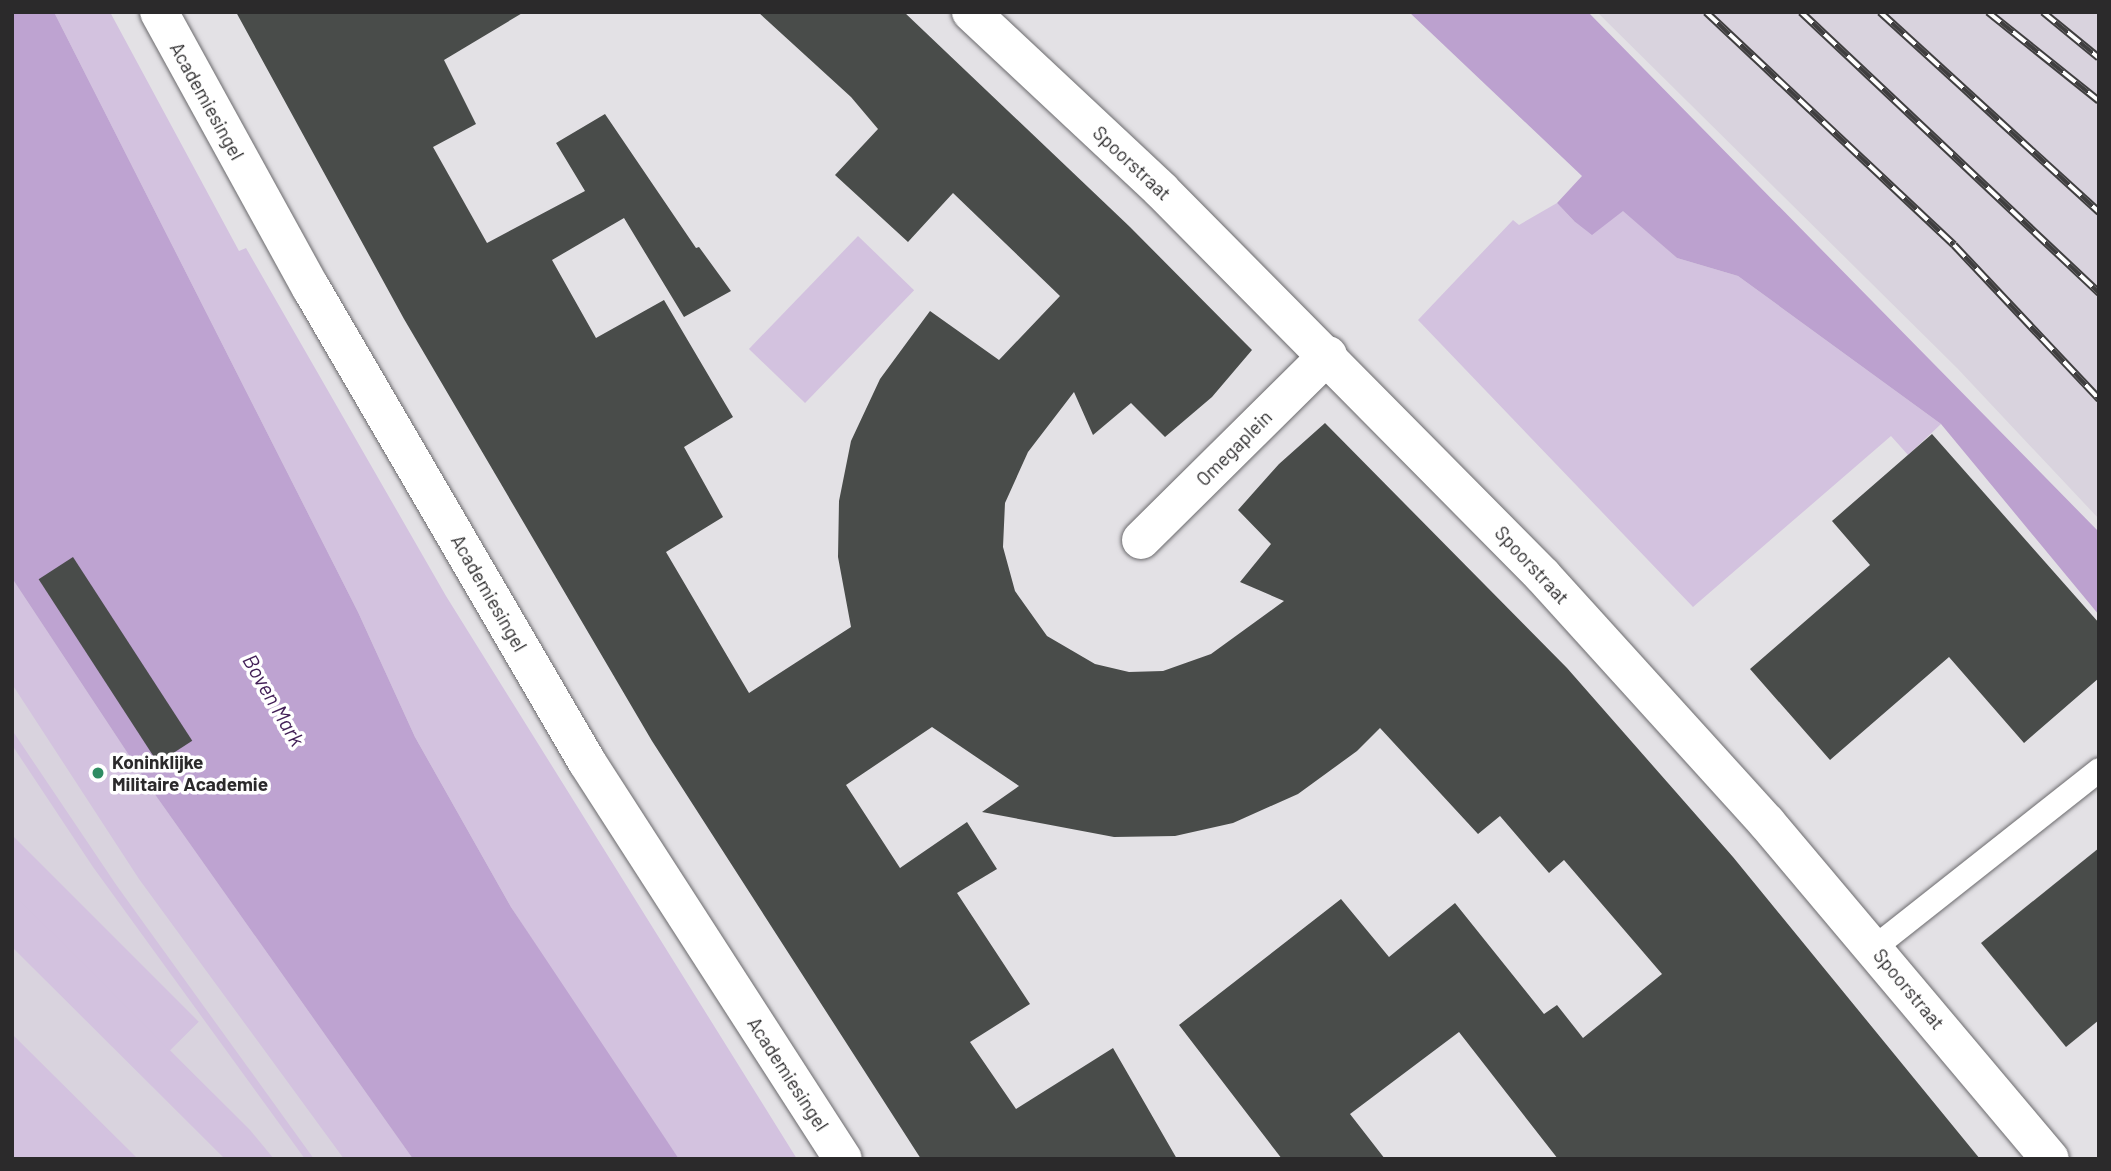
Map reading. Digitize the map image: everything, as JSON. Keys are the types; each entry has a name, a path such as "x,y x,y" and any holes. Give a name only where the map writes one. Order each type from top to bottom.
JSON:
{"street":[{"name":"Academiesingel","path":"159,12 311,288 587,761 843,1159"},
{"name":"Spoorstraat","path":"971,12 1161,190 1328,355 1543,576 1874,948 2050,1159"},
{"name":"Omegaplein","path":"1141,540 1328,355"}],"lane":[{"path":"1874,948 2099,770"}],"shaded area":[{"path":"54,12 110,12 239,251 246,248 446,596 797,1159 679,1159 607,1055 511,907 415,737 358,612"},
{"path":"1409,12 1588,12 2099,532 2099,615 1941,424 1738,276 1677,258 1623,211 1592,235 1574,221 1557,203 1582,176"},
{"path":"1597,12 2099,12 2099,519 1957,368"},
{"path":"1557,203 1574,221 1623,210 1677,258 1738,276 1941,424 1908,455 1891,436 1693,607 1418,320 1513,220 1519,225"},
{"path":"858,236 914,290 805,403 749,349"},
{"name":"Koninklijke Militaire Academie","path":"12,423 362,1085 413,1159 12,1159"},
{"path":"12,578 154,793 413,1159 344,1159 139,879 12,684"},
{"path":"12,730 117,886 314,1159 305,1159 93,867 12,745"},
{"path":"12,835 199,1022 166,1054 12,900"},
{"path":"12,893 250,1130 274,1159 225,1159 12,947"},
{"path":"12,1034 138,1159 12,1159"}],"water":[{"name":"Boven Mark","path":"12,12 54,12 358,612 415,737 511,907 679,1159 413,1159 154,793 12,578"}],"building":[{"path":"236,12 524,12 444,60 476,124 433,147 487,243 585,191 556,143 605,114 696,248 699,247 731,291 684,317 624,218 552,260 596,338 664,300 733,417 684,447 723,517 666,552 749,693 851,627 838,557 839,501 851,441 880,379 930,311 999,360 1060,296 953,193 908,242 835,175 878,129 851,97 758,12 904,12 1130,227 1252,350 1212,397 1165,437 1131,403 1093,435 1074,392 1028,452 1005,503 1003,547 1015,591 1047,636 1095,664 1129,672 1163,671 1211,654 1284,601 1240,582 1271,544 1238,510 1279,464 1325,423 1567,668 1733,857 1980,1159 1558,1159 1459,1032 1350,1114 1385,1159 1282,1159 1179,1025 1341,899 1389,957 1455,903 1544,1014 1557,1005 1583,1038 1662,974 1564,860 1549,873 1500,816 1478,834 1380,728 1357,751 1298,794 1233,823 1175,836 1114,837 982,812 1019,786 932,727 846,785 900,868 967,822 997,869 957,893 1030,1004 970,1042 1016,1109 1113,1048 1177,1159 921,1159 652,741 404,319"},
{"path":"1932,434 2099,623 2099,678 2024,743 1949,657 1830,760 1750,669 1870,565 1832,521"},
{"path":"73,557 192,741 158,763 39,579"},
{"path":"2099,848 2099,1020 2066,1047 1981,943"}],"railway":[{"path":"1706,12 1954,245 2099,399"},
{"path":"1801,12 2099,293"},
{"path":"1880,12 2099,212"},
{"path":"1988,12 2099,101"},
{"path":"2043,12 2099,58"}],"place":[{"name":"Koninklijke Militaire Academie","path":"98,773"}]}
